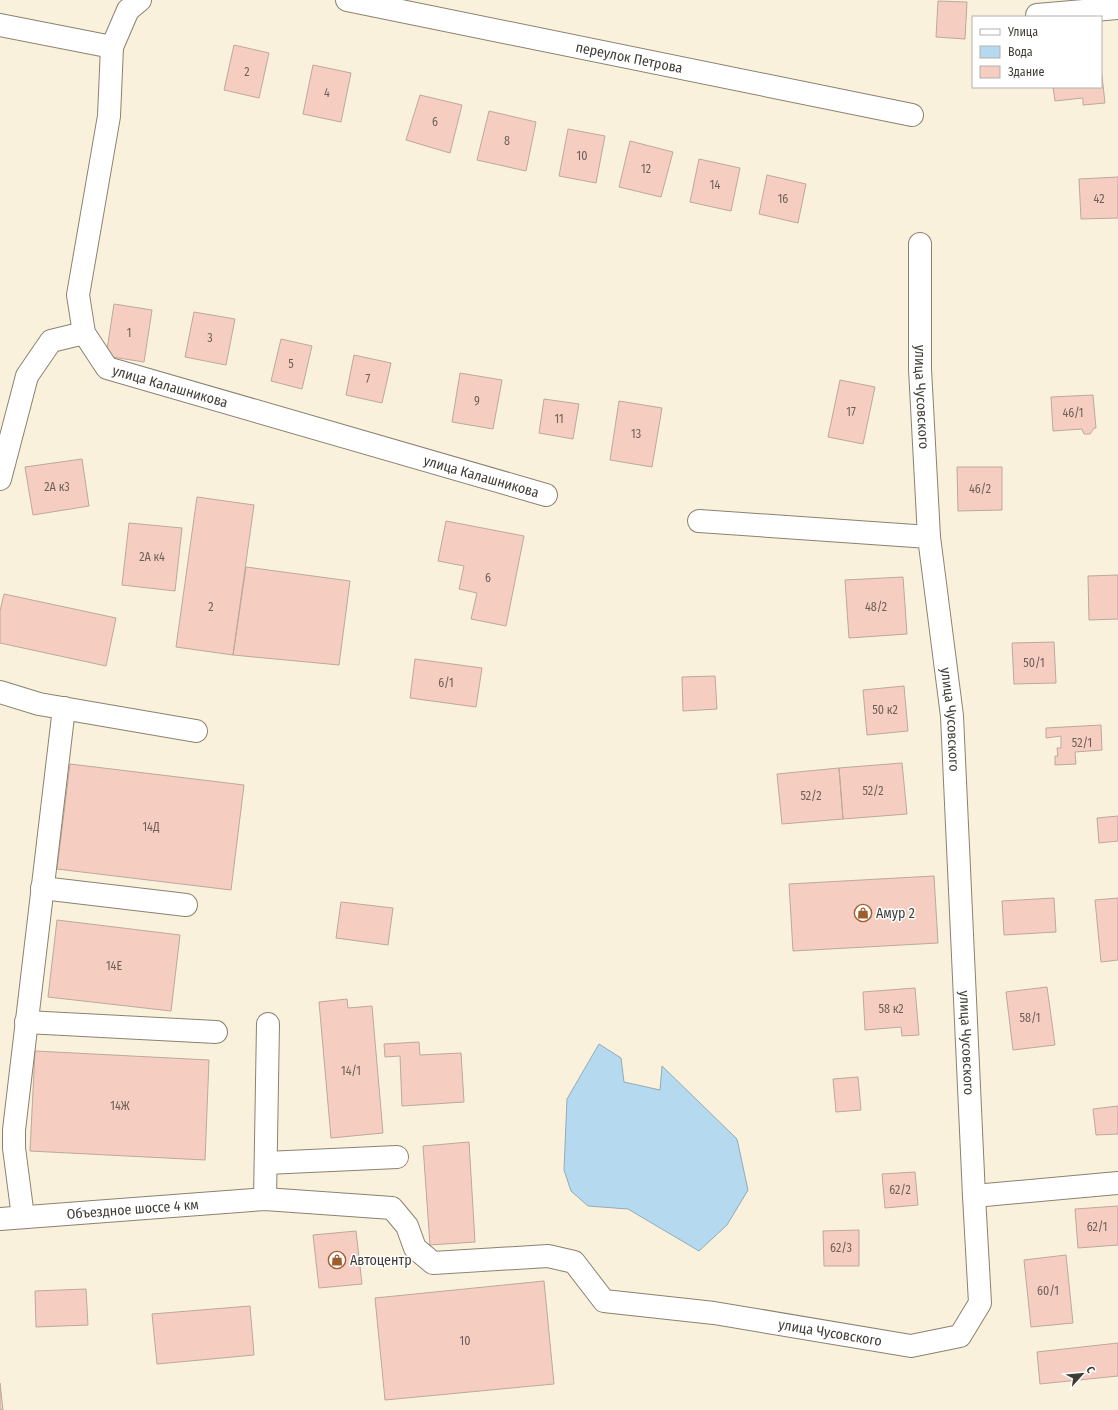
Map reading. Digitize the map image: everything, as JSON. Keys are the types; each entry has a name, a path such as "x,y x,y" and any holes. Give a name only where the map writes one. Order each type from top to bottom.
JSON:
{"street":[{"path":"0,25 112,47 128,10 140,0"},
{"name":"переулок Петрова","path":"347,0 912,115"},
{"path":"1037,15 1118,8"},
{"name":"улица Калашникова","path":"112,47 109,116 78,295 84,333 107,368 546,495"},
{"name":"улица Чусовского","path":"604,1301 714,1313 911,1346 960,1336 980,1303 952,716 929,538 920,369 920,244"},
{"path":"0,479 27,376 50,341 84,333"},
{"path":"699,521 929,538"},
{"path":"0,692 38,704 196,730"},
{"path":"23,1217 14,1148 7,1120 26,1022 64,708"},
{"path":"42,888 186,905"},
{"path":"26,1022 216,1032"},
{"path":"265,1199 268,1024"},
{"path":"266,1163 398,1157"},
{"path":"974,1196 1118,1183"},
{"name":"Объездное шоссе 4 км","path":"0,1219 265,1199 392,1208 407,1226 415,1248 433,1263 548,1256 574,1262 604,1301"}],"water":[{"path":"599,1044 621,1058 624,1082 660,1090 662,1066 737,1139 748,1190 727,1225 699,1251 628,1209 588,1206 571,1191 564,1170 567,1099"}],"building":[{"path":"938,1 967,2 965,39 936,37"},
{"path":"234,45 269,53 259,98 224,90"},
{"path":"313,65 351,73 341,122 303,114"},
{"path":"1102,76 1105,103 1083,105 1083,98 1055,101 1053,88 1102,88"},
{"path":"420,95 462,105 450,153 406,140"},
{"path":"489,111 536,122 526,171 477,160"},
{"path":"568,129 605,136 596,183 559,176"},
{"path":"630,141 673,152 661,197 619,187"},
{"path":"699,159 740,168 731,211 690,202"},
{"path":"767,175 806,184 798,223 759,214"},
{"path":"1118,177 1118,218 1081,219 1079,179"},
{"path":"114,304 152,310 144,362 106,356"},
{"path":"194,312 235,319 226,365 185,357"},
{"path":"281,339 312,346 302,389 271,381"},
{"path":"354,355 391,363 382,403 346,395"},
{"path":"460,373 502,380 493,429 452,422"},
{"path":"840,380 875,387 863,444 828,437"},
{"path":"1093,395 1096,428 1094,428 1090,434 1084,434 1082,429 1053,431 1051,397"},
{"path":"544,399 579,404 573,439 539,433"},
{"path":"619,401 662,408 652,467 610,460"},
{"path":"82,459 89,506 33,515 25,467"},
{"path":"957,467 1002,467 1002,510 958,511"},
{"path":"197,497 254,505 233,655 176,647"},
{"path":"446,521 524,536 506,626 471,619 477,593 459,589 464,566 438,561"},
{"path":"129,523 182,528 175,591 122,585"},
{"path":"246,567 350,581 339,665 233,655"},
{"path":"1118,575 1118,619 1089,620 1088,576"},
{"path":"903,577 907,634 849,638 845,580"},
{"path":"4,594 116,618 106,666 0,643 0,611"},
{"path":"1054,642 1056,683 1014,684 1012,643"},
{"path":"415,659 482,668 476,707 410,698"},
{"path":"715,676 717,709 683,711 682,677"},
{"path":"904,686 908,731 867,735 863,690"},
{"path":"1101,725 1102,750 1075,752 1076,764 1055,765 1055,756 1058,756 1057,748 1061,748 1061,736 1046,738 1046,728"},
{"path":"902,763 907,814 843,819 839,768"},
{"path":"70,764 244,785 231,890 57,869"},
{"path":"839,768 843,819 782,824 777,774"},
{"path":"1118,816 1118,841 1099,843 1097,818"},
{"name":"Амур 2","path":"934,876 938,943 793,951 789,884"},
{"path":"1054,898 1056,932 1004,935 1002,901"},
{"path":"1118,898 1118,960 1101,962 1095,900"},
{"path":"341,902 393,908 388,945 336,938"},
{"path":"57,920 180,935 171,1011 48,997"},
{"path":"1047,987 1055,1045 1013,1050 1006,992"},
{"path":"915,988 919,1035 902,1036 901,1027 865,1030 863,992"},
{"path":"347,999 348,1008 372,1006 383,1133 331,1138 319,1002"},
{"path":"419,1042 420,1055 461,1053 464,1102 402,1106 400,1056 385,1057 384,1044"},
{"path":"35,1051 209,1060 205,1160 30,1151"},
{"path":"858,1077 861,1110 836,1112 833,1079"},
{"path":"1118,1106 1118,1134 1096,1135 1093,1109"},
{"path":"469,1142 475,1242 430,1245 423,1146"},
{"path":"915,1172 918,1205 885,1208 882,1174"},
{"path":"1118,1206 1118,1245 1078,1248 1075,1209"},
{"path":"859,1230 859,1266 824,1266 823,1231"},
{"name":"Автоцентр","path":"356,1231 362,1284 319,1288 313,1235"},
{"path":"1066,1255 1073,1323 1031,1327 1024,1260"},
{"path":"544,1281 554,1384 385,1400 375,1298"},
{"path":"86,1289 88,1325 36,1327 35,1291"},
{"path":"250,1306 254,1355 157,1364 152,1314"},
{"path":"1118,1343 1118,1376 1040,1384 1037,1352"},
{"path":"0,1383 3,1410 0,1410"}],"place":[{"name":"Амур 2","path":"863,913"},
{"name":"Автоцентр","path":"337,1260"}]}
